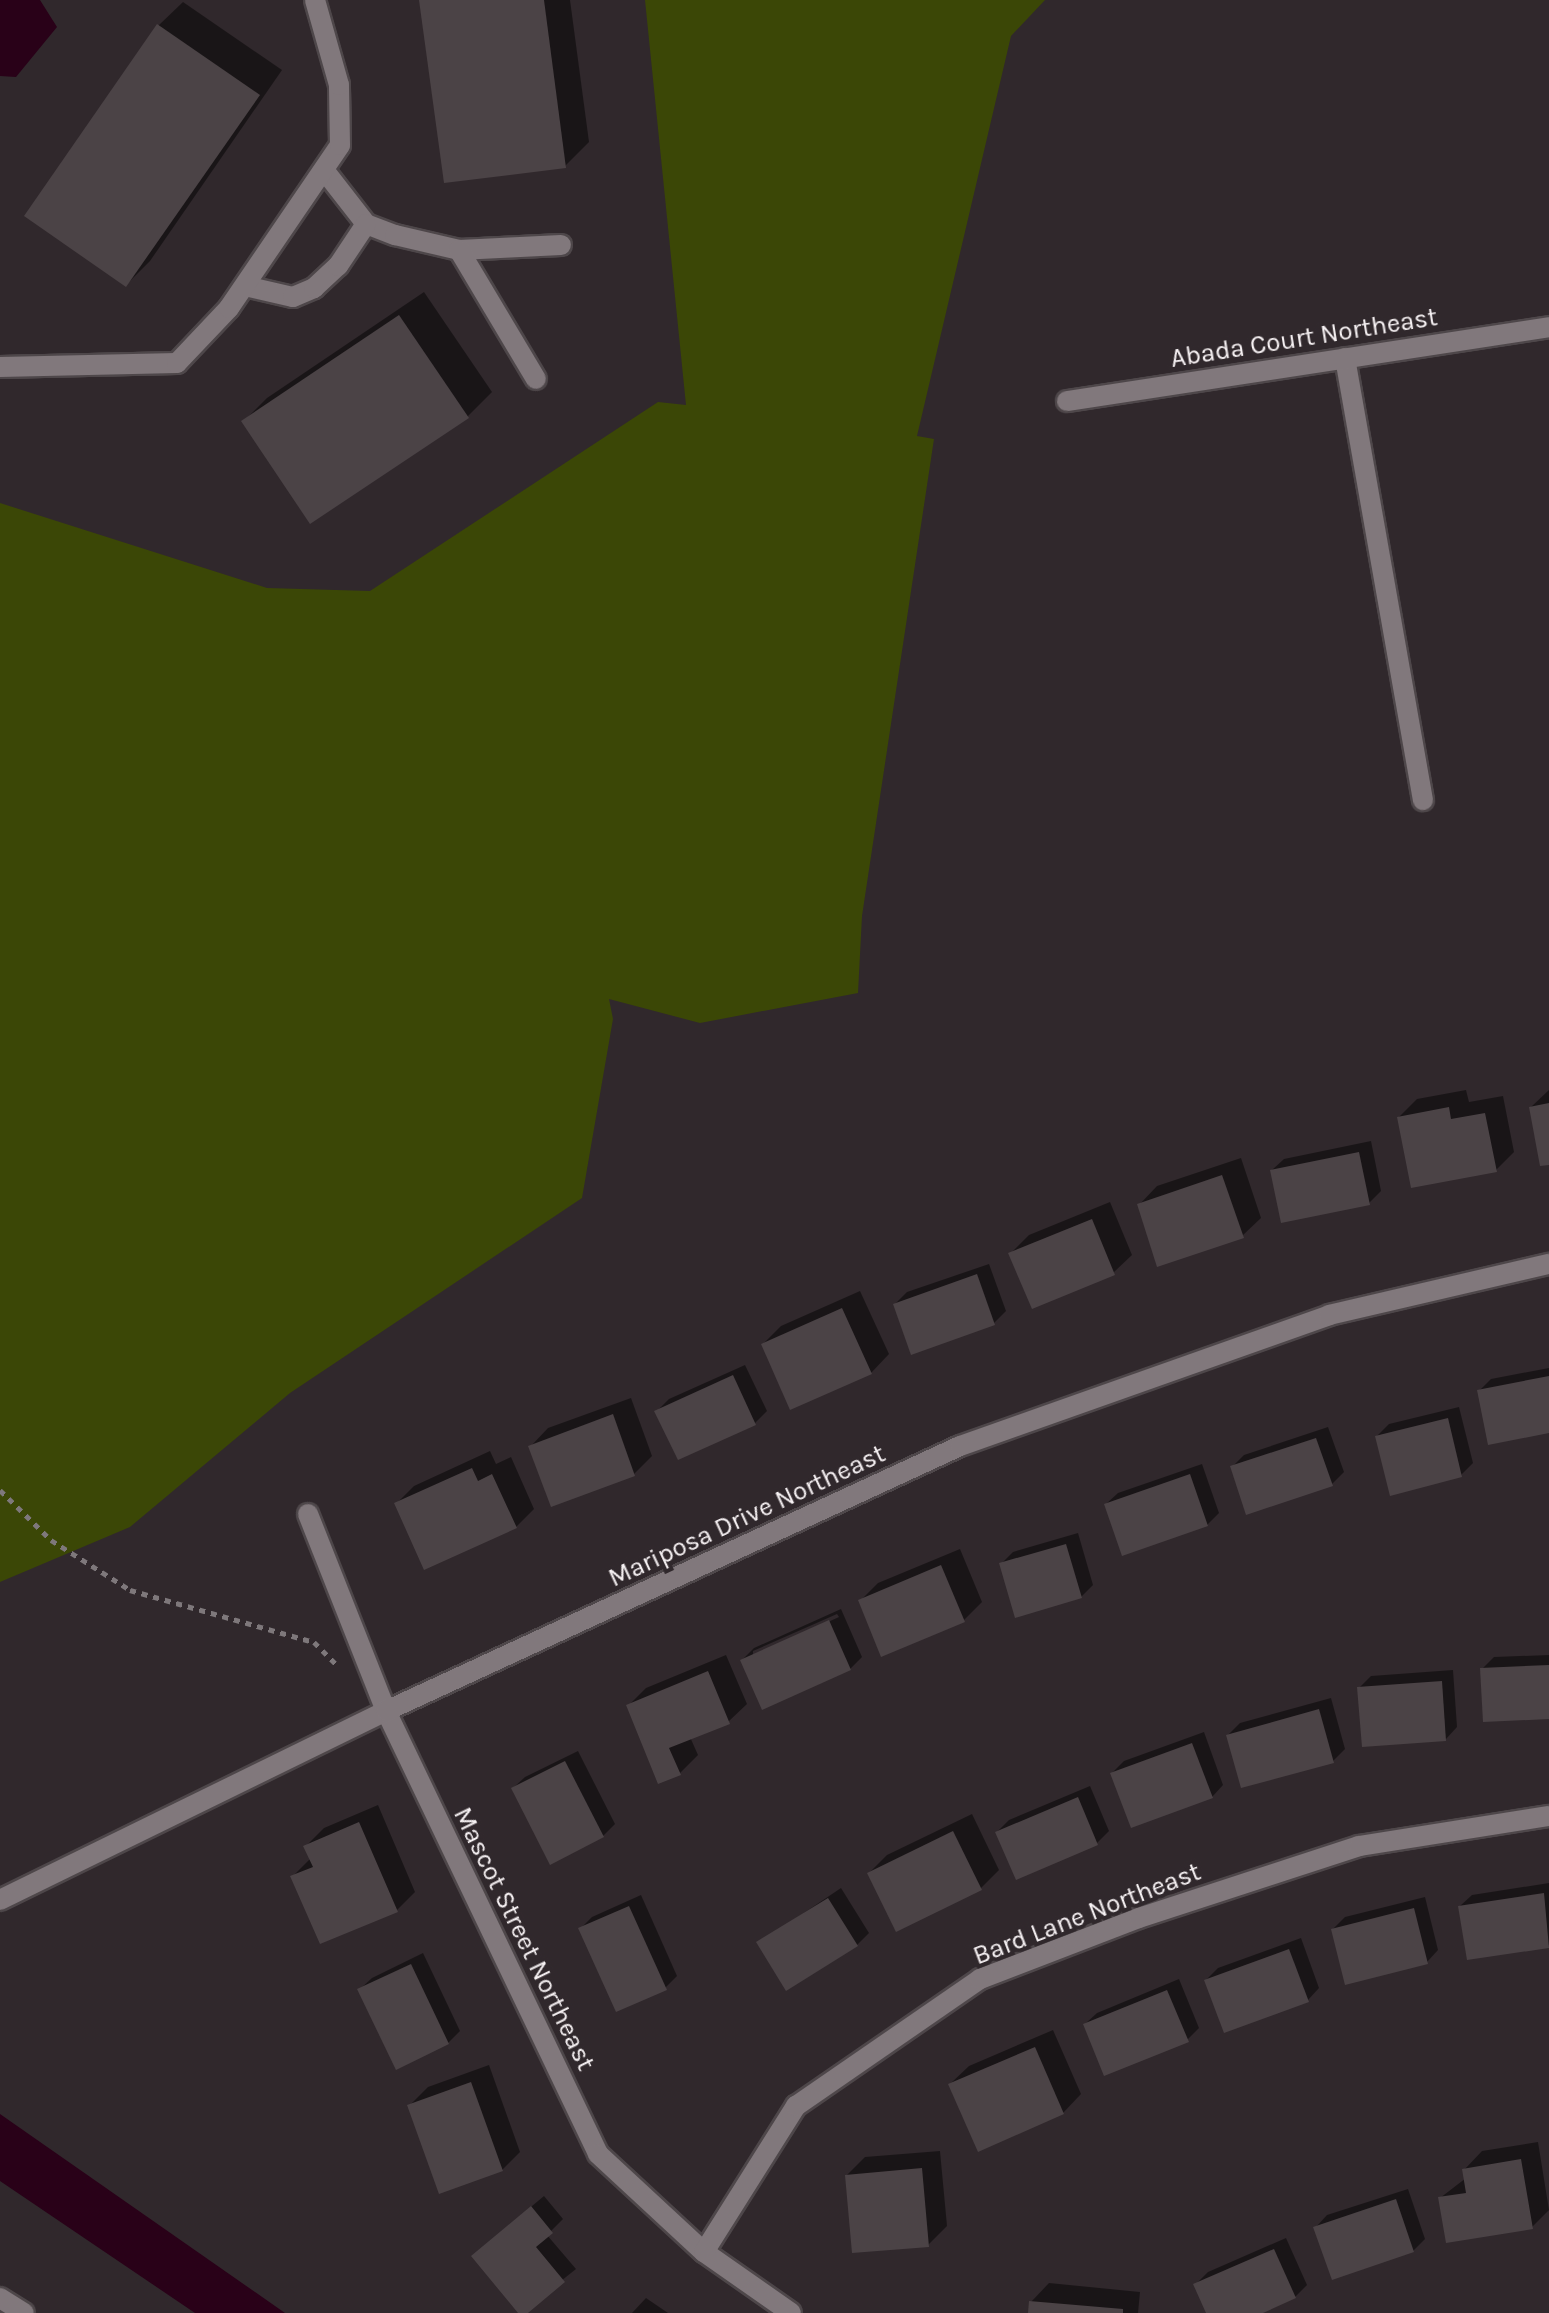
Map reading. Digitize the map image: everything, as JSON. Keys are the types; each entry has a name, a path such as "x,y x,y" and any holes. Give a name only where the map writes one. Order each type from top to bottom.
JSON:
{"street":[{"path":"0,367 177,363 245,286 340,145 339,85 315,0"},
{"path":"324,170 366,224 459,250 561,245"},
{"path":"245,286 293,297 314,288 338,266 366,224"},
{"path":"459,250 536,379"},
{"name":"Abada Court Northeast","path":"1067,401 1549,327"},
{"path":"1345,358 1423,800"},
{"name":"Mariposa Drive Northeast","path":"0,1900 386,1711 960,1446 1329,1315 1549,1264"},
{"name":"Mascot Street Northeast","path":"308,1514 386,1711 598,2154 704,2252 791,2313"},
{"name":"Bard Lane Northeast","path":"704,2252 796,2106 980,1979 1139,1918 1359,1846 1549,1816"},
{"path":"0,2298 24,2313"}],"path":[{"path":"0,1490 51,1540 130,1590 314,1642 345,1672"}],"green space":[{"path":"645,0 1045,0 1011,36 917,436 934,439 862,916 858,993 700,1023 609,999 613,1019 582,1198 290,1393 130,1527 0,1582 0,503 267,588 370,591 658,402 686,405"}],"shaded area":[{"path":"0,0 40,0 57,27 16,77 0,76"},
{"path":"0,2114 285,2313 195,2313 0,2181"}],"building":[{"path":"419,0 544,0 566,168 444,183"},
{"path":"157,24 260,95 126,287 24,216"},
{"path":"399,315 469,418 310,524 241,421"},
{"path":"1549,1103 1549,1165 1540,1166 1529,1107"},
{"path":"1449,1107 1451,1119 1485,1113 1497,1172 1411,1188 1397,1117"},
{"path":"1359,1152 1370,1205 1281,1223 1270,1170"},
{"path":"1222,1175 1244,1238 1157,1267 1137,1204"},
{"path":"1092,1219 1115,1275 1032,1309 1008,1253"},
{"path":"977,1274 995,1325 911,1355 893,1304"},
{"path":"842,1308 872,1374 790,1410 761,1344"},
{"path":"733,1375 756,1425 678,1460 654,1411"},
{"path":"1549,1376 1549,1433 1488,1445 1477,1390"},
{"path":"613,1414 635,1476 551,1507 528,1446"},
{"path":"1448,1418 1462,1477 1390,1496 1375,1436"},
{"path":"1316,1438 1333,1486 1246,1515 1230,1466"},
{"path":"472,1468 478,1481 492,1474 517,1528 424,1570 394,1503"},
{"path":"1190,1474 1208,1526 1122,1556 1104,1504"},
{"path":"1066,1544 1082,1598 1015,1618 999,1563"},
{"path":"941,1565 965,1622 881,1657 858,1600"},
{"path":"829,1620 851,1670 762,1710 740,1660"},
{"path":"1549,1665 1549,1719 1483,1722 1480,1668"},
{"path":"708,1671 730,1724 669,1748 681,1775 658,1784 626,1705"},
{"path":"1442,1681 1446,1741 1362,1747 1357,1687"},
{"path":"1319,1709 1334,1763 1241,1788 1226,1735"},
{"path":"1192,1743 1213,1798 1131,1828 1110,1773"},
{"path":"565,1761 604,1837 550,1865 511,1788"},
{"path":"1078,1797 1098,1845 1016,1880 995,1832"},
{"path":"359,1822 398,1912 320,1944 290,1876 313,1867 303,1846"},
{"path":"953,1831 982,1890 896,1932 867,1873"},
{"path":"1544,1893 1549,1948 1467,1960 1458,1906"},
{"path":"828,1898 858,1946 786,1991 756,1942"},
{"path":"629,1906 667,1990 616,2012 578,1928"},
{"path":"1414,1908 1428,1964 1345,1985 1331,1929"},
{"path":"1289,1949 1309,2002 1224,2033 1204,1980"},
{"path":"411,1964 449,2044 396,2070 357,1989"},
{"path":"1167,1990 1189,2042 1104,2076 1083,2024"},
{"path":"1035,2047 1064,2114 978,2152 948,2084"},
{"path":"471,2082 503,2171 439,2194 407,2105"},
{"path":"1521,2159 1533,2229 1446,2243 1438,2197 1466,2193 1462,2169"},
{"path":"922,2168 929,2247 852,2253 845,2175"},
{"path":"1396,2199 1414,2252 1332,2280 1313,2227"},
{"path":"531,2206 553,2233 536,2247 565,2282 528,2313 518,2313 471,2256"},
{"path":"1274,2249 1296,2298 1263,2313 1206,2313 1193,2284"},
{"path":"1029,2301 1123,2309 1123,2313 1028,2313"}]}
